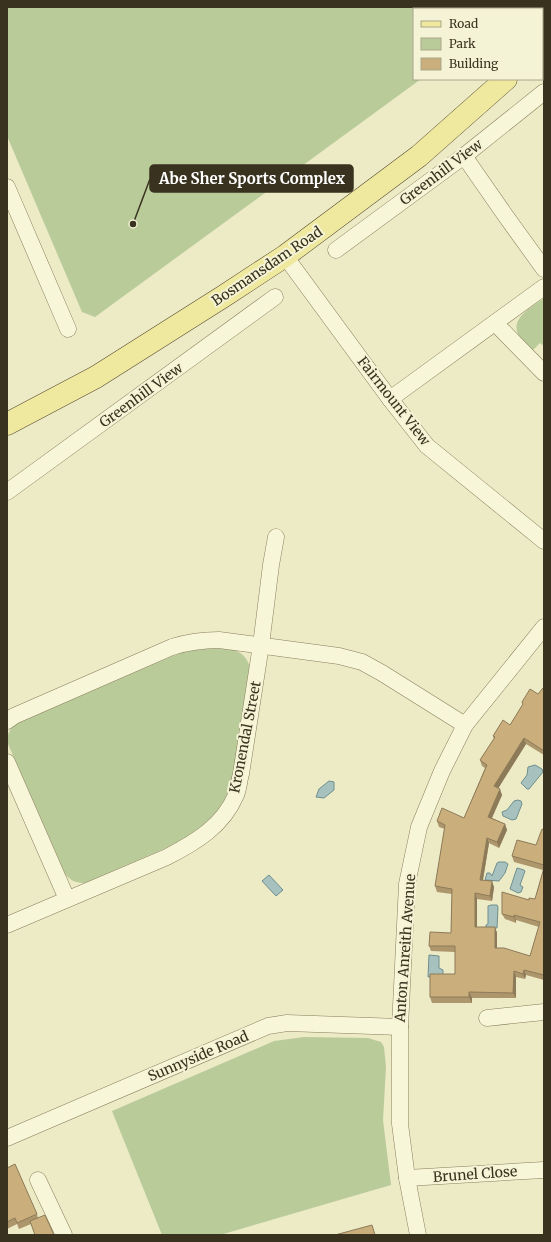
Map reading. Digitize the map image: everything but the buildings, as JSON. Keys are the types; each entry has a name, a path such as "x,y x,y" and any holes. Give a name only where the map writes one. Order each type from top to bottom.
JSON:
{"main road":[{"name":"Bosmansdam Road","path":"7,424 96,377 217,301 285,256 419,156 505,80"}],"street":[{"name":"Greenhill View","path":"336,250 464,156 544,92"},
{"path":"464,156 504,215 544,269"},
{"path":"7,187 68,329"},
{"name":"Fairmount View","path":"285,256 390,399 427,446 544,541"},
{"path":"390,399 544,287"},
{"name":"Greenhill View","path":"7,492 275,297"},
{"path":"495,322 544,373"},
{"name":"Kronendal Street","path":"7,925 167,857 192,844 216,825 228,810 236,794 241,774 276,537"},
{"name":"Anton Anreith Avenue","path":"418,1235 407,1178 400,1124 400,1027 407,884 419,827 442,771 465,725 544,627"},
{"path":"7,721 14,716 172,646 187,642 220,640 339,656 362,662 465,725"},
{"path":"7,762 67,900"},
{"path":"487,1018 544,1012"},
{"name":"Sunnyside Road","path":"7,1138 268,1026 287,1023 400,1027"},
{"name":"Brunel Close","path":"407,1178 544,1170"},
{"path":"38,1180 64,1235"}],"green space":[{"path":"7,7 505,7 413,8 413,80 420,80 95,317 82,312 7,136"},
{"path":"544,298 544,346 540,343 531,352 519,336 517,324 519,318 528,309"},
{"path":"216,645 237,651 245,657 250,668 232,782 222,805 206,824 181,841 85,883 72,880 65,874 8,744 8,735 12,727 17,722 192,648"},
{"path":"304,1037 368,1038 381,1042 384,1047 386,1067 383,1120 391,1185 220,1235 162,1235 112,1111 274,1041"}],"water":[{"path":"535,765 542,769 543,772 529,789 527,789 521,783 527,775 528,767"},
{"path":"329,781 334,782 334,790 324,798 316,797 319,789"},
{"path":"514,801 521,801 522,804 516,819 512,820 503,816 502,812 507,810"},
{"path":"505,862 508,864 505,873 499,881 485,880 487,873 490,873 492,876 497,863"},
{"path":"517,868 525,871 520,885 523,887 521,892 518,893 510,889"},
{"path":"269,875 283,890 276,896 262,881"},
{"path":"497,905 498,907 497,928 486,927 488,924 488,906"},
{"path":"429,955 439,956 439,968 443,970 443,976 428,977"}],"place":[{"name":"Abe Sher Sports Complex","path":"133,224"}]}
